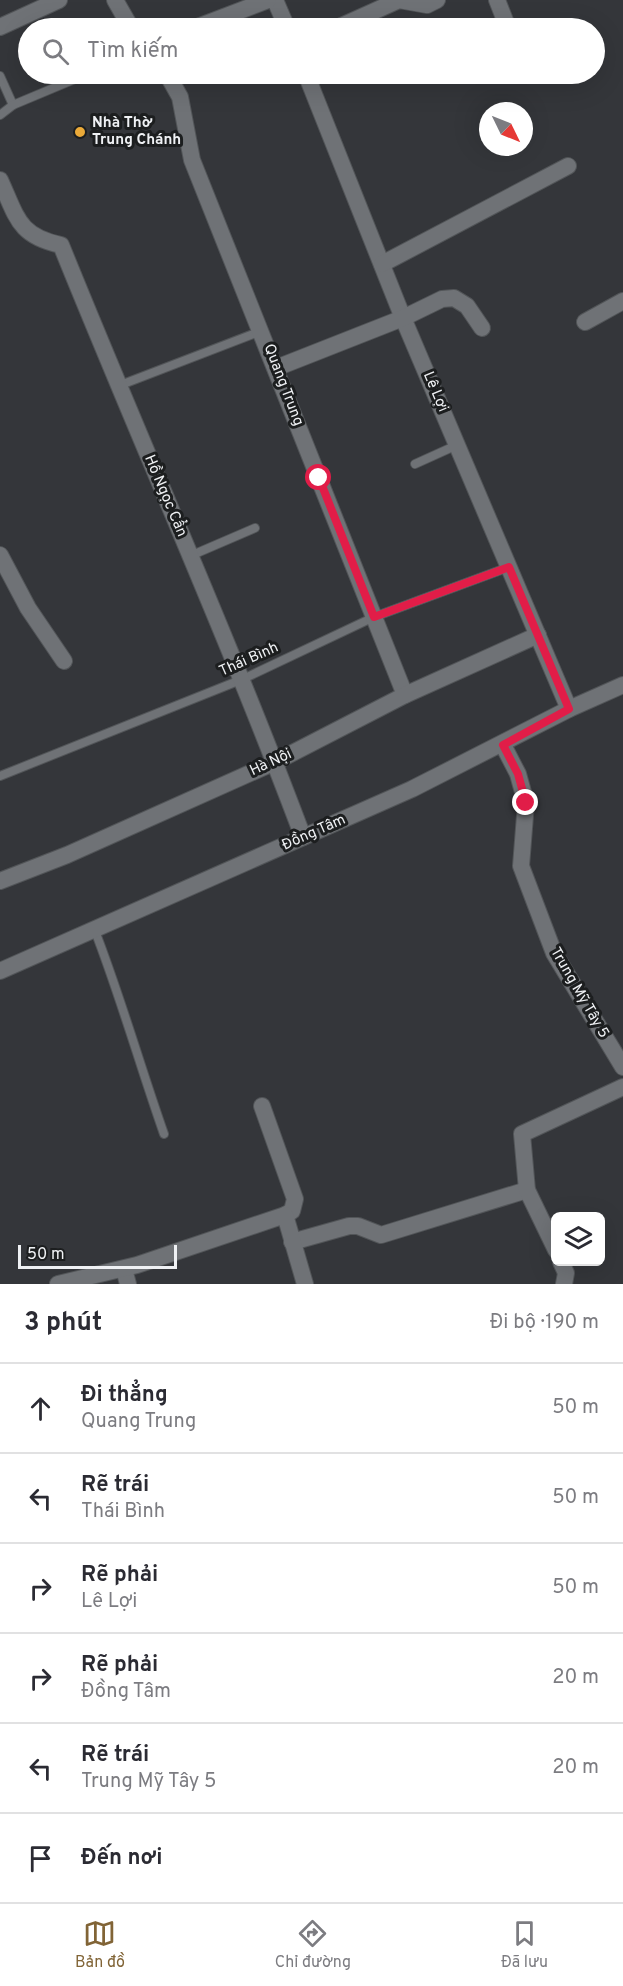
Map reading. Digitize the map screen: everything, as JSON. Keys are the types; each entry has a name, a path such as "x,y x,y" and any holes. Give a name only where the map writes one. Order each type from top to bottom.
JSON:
{"street":[{"path":"20,18 59,0"},
{"path":"115,0 125,18"},
{"path":"275,0 283,18"},
{"path":"359,18 399,0 427,5 437,0"},
{"path":"497,0 504,18"},
{"path":"221,18 260,3"},
{"path":"0,27 18,19"},
{"name":"Quang Trung","path":"173,84 180,97 192,160 405,695"},
{"name":"Lê Lợi","path":"310,84 403,318 569,709"},
{"path":"382,264 568,166"},
{"name":"Hồ Ngọc Cẩn","path":"0,180 20,225 39,240 61,245 118,386 243,679 303,837"},
{"path":"276,368 403,318 442,299 454,298 467,306 482,328"},
{"path":"585,322 623,301"},
{"path":"0,555 28,609 64,661"},
{"name":"Hà Nội","path":"0,881 67,855 275,762 405,695 538,635"},
{"name":"Đồng Tâm","path":"0,971 96,931 303,837 503,745 569,709 623,685"},
{"name":"Trung Mỹ Tây 5","path":"503,745 518,774 526,803 521,866 554,953 623,1067"},
{"path":"551,1241 527,1190 522,1134 623,1087"},
{"path":"58,1284 126,1276 292,1212 295,1199 262,1106"},
{"path":"292,1242 349,1226 358,1226 381,1235 527,1190"},
{"path":"285,1215 304,1284"},
{"path":"563,1266 566,1273 564,1284"}],"lane":[{"path":"0,76 13,105"},
{"path":"0,115 13,105 63,84"},
{"path":"118,386 261,331"},
{"path":"415,464 457,445"},
{"path":"190,556 255,528"},
{"name":"Thái Bình","path":"0,776 243,679 374,617 509,567"},
{"path":"96,931 118,991 130,1036 164,1134"}],"place":[{"name":"Nhà Thờ Trung Chánh","path":"80,132"}],"route":[{"path":"319,478 374,617 509,567 569,709 503,745 518,774 526,803"}]}
